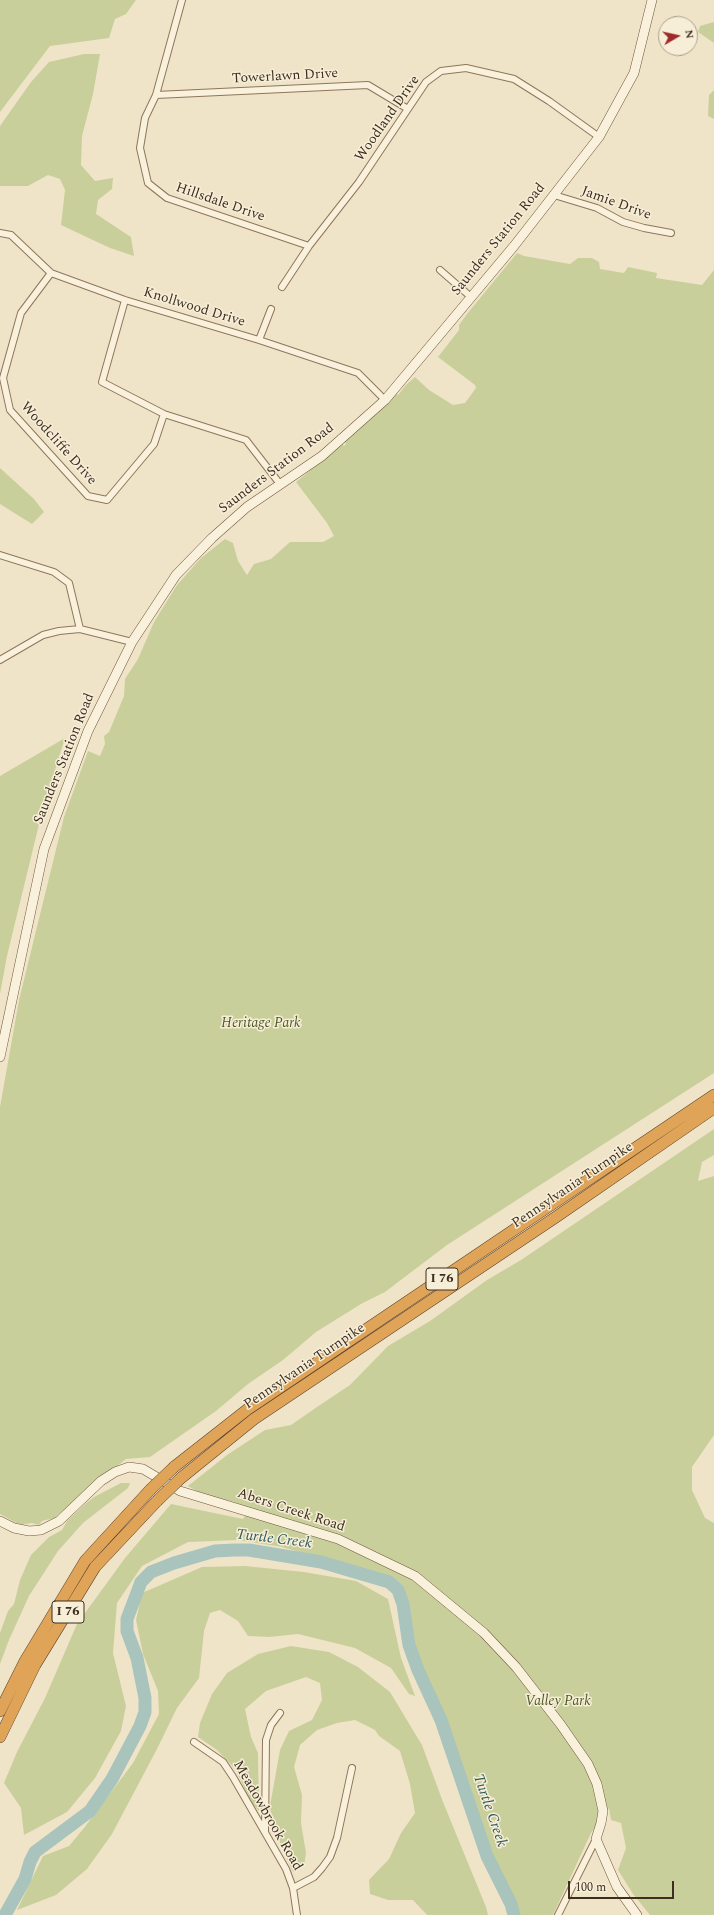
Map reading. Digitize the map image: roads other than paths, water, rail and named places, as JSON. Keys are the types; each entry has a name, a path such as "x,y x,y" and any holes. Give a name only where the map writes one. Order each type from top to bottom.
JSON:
{"highway":[{"name":"Pennsylvania Turnpike","path":"0,1711 25,1661 85,1561 150,1490 174,1467 248,1409 714,1095"},
{"name":"Pennsylvania Turnpike","path":"0,1737 35,1665 95,1567 180,1478 254,1419 550,1221 714,1108"}],"street":[{"name":"Hillsdale Drive","path":"182,0 156,95 145,118 140,148 148,183 167,198 309,246"},
{"name":"Saunders Station Road","path":"0,1056 44,849 88,731 132,642 176,575 212,538 247,507 322,456 386,400 514,246 598,137 634,73 652,0"},
{"name":"Woodland Drive","path":"282,287 309,246 359,182 426,82 441,71 466,68 514,79 549,101 598,137"},
{"name":"Towerlawn Drive","path":"156,95 368,85 408,109"},
{"name":"Jamie Drive","path":"554,195 596,208 623,222 671,233"},
{"name":"Knollwood Drive","path":"0,233 12,235 51,273 125,300 259,340 358,373 386,400"},
{"path":"440,270 471,297"},
{"name":"Woodcliffe Drive","path":"51,273 21,313 3,378 10,410 88,496 107,500 154,444 164,414"},
{"path":"125,300 102,382 164,414 246,440 280,484"},
{"path":"259,340 271,309"},
{"path":"0,555 54,572 69,583 80,629"},
{"path":"0,660 43,635 59,631 80,629 132,642"},
{"name":"Abers Creek Road","path":"0,1520 14,1528 29,1531 41,1530 59,1521 101,1481 115,1472 129,1468 143,1469 180,1491 338,1539 415,1576 484,1633 528,1681 562,1725 588,1764 598,1784 603,1811 596,1839"},
{"path":"265,1832 266,1740 271,1725 280,1713"},
{"name":"Meadowbrook Road","path":"194,1742 223,1762 265,1832 286,1869 293,1888 296,1915"},
{"path":"293,1888 314,1876 322,1868 330,1856 337,1838 352,1768"},
{"path":"558,1915 596,1839"},
{"path":"596,1839 617,1887 637,1915"}],"waterway":[{"name":"Turtle Creek","path":"5,1915 25,1879 30,1862 35,1852 90,1811 112,1779 140,1726 145,1712 145,1698 137,1658 127,1631 127,1619 141,1582 151,1572 174,1563 215,1551 234,1550 249,1550 321,1562 389,1582 398,1590 403,1604 409,1645 418,1670 441,1720 487,1856 511,1904 514,1915"}],"park label":[{"name":"Heritage Park","path":"261,1024"},
{"name":"Valley Park","path":"558,1702"}]}
